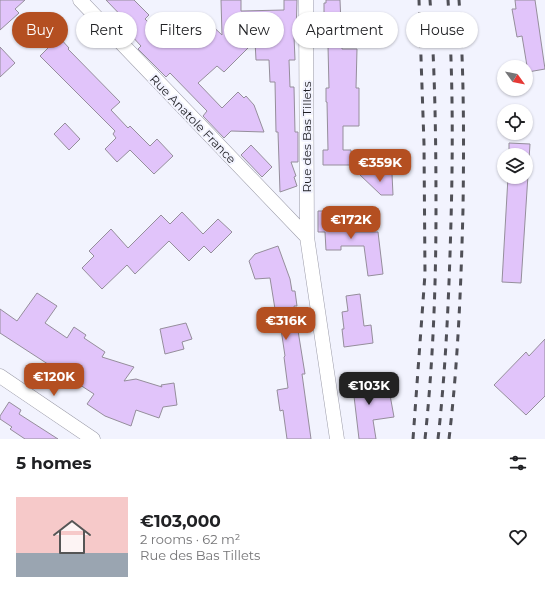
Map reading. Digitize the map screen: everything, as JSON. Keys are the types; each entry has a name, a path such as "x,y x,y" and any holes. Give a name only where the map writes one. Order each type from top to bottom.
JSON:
{"street":[{"name":"Rue Anatole France","path":"80,0 306,237"},
{"name":"Rue des Bas Tillets","path":"306,0 306,237 336,439"},
{"path":"0,376 93,439"}],"building":[{"path":"0,0 25,0 15,9 18,12 12,12 12,19 0,30"},
{"path":"106,0 134,0 146,12 145,48 216,48 216,29 222,35 221,0 241,0 241,11 284,10 284,0 297,0 297,12 292,12 292,48 294,48 295,60 289,60 290,87 294,87 295,132 298,132 298,162 291,162 296,176 294,177 297,186 280,192 278,132 276,132 275,82 270,82 269,60 256,60 255,48 284,48 284,12 224,12 224,48 248,48 224,72 217,66 198,83 222,108 238,92 244,98 246,96 254,105 264,132 231,131 224,138 203,116 207,111 170,73 166,77 138,49 141,46 137,42 137,12 118,12"},
{"path":"326,0 340,0 340,12 324,12 324,3 326,3"},
{"path":"515,0 535,0 545,69 533,71 533,60 526,60 522,36 517,37 512,9 516,9"},
{"path":"0,47 15,63 0,77"},
{"path":"68,47 69,48 68,49 120,102 111,110 128,128 130,126 150,146 157,139 173,156 154,174 130,150 117,162 105,149 116,138 113,134 115,131 40,56 48,48"},
{"path":"328,48 357,49 356,88 359,88 359,126 343,126 343,150 351,150 351,165 323,165 323,150 328,150 326,88 329,88"},
{"path":"65,123 80,139 69,150 54,134"},
{"path":"509,143 530,144 530,148 509,148"},
{"path":"251,145 272,167 262,177 241,155"},
{"path":"359,174 392,174 393,195 381,195"},
{"path":"508,184 527,184 521,283 502,282"},
{"path":"318,211 340,211 340,224 346,224 347,232 378,232 383,274 368,276 364,246 341,246 341,250 326,250 325,232 318,232"},
{"path":"182,212 203,234 218,219 232,232 211,253 204,246 189,261 169,241 135,274 127,265 102,289 82,268 94,256 89,251 111,229 128,248 161,215 170,224"},
{"path":"278,246 290,279 292,291 295,291 297,306 294,306 305,374 302,374 311,439 287,439 283,410 280,411 277,390 288,388 278,309 275,309 270,278 255,279 249,261 255,254"},
{"path":"37,293 57,306 45,323 67,338 74,327 86,335 84,338 105,352 102,357 134,367 124,381 136,379 162,387 161,385 174,383 177,405 163,407 159,418 136,410 131,426 105,416 87,404 94,394 0,333 0,309 17,321"},
{"path":"360,294 364,326 371,325 373,343 344,347 342,312 348,311 346,296"},
{"path":"186,323 192,339 182,342 184,349 165,354 160,329"},
{"path":"545,339 545,396 526,415 494,385 526,352 529,356"},
{"path":"368,373 369,381 375,380 377,396 390,395 394,417 373,420 376,439 359,439 352,379 358,375"},
{"path":"9,402 21,410 19,414 58,439 25,439 10,429 12,427 0,419 0,416"}],"railway":[{"path":"413,439 425,274 424,144 419,0"},
{"path":"425,439 432,353 436,238 435,104 430,0"},
{"path":"438,439 447,330 452,193 452,83 448,0"},
{"path":"449,439 459,324 463,209 463,104 459,0"}]}
